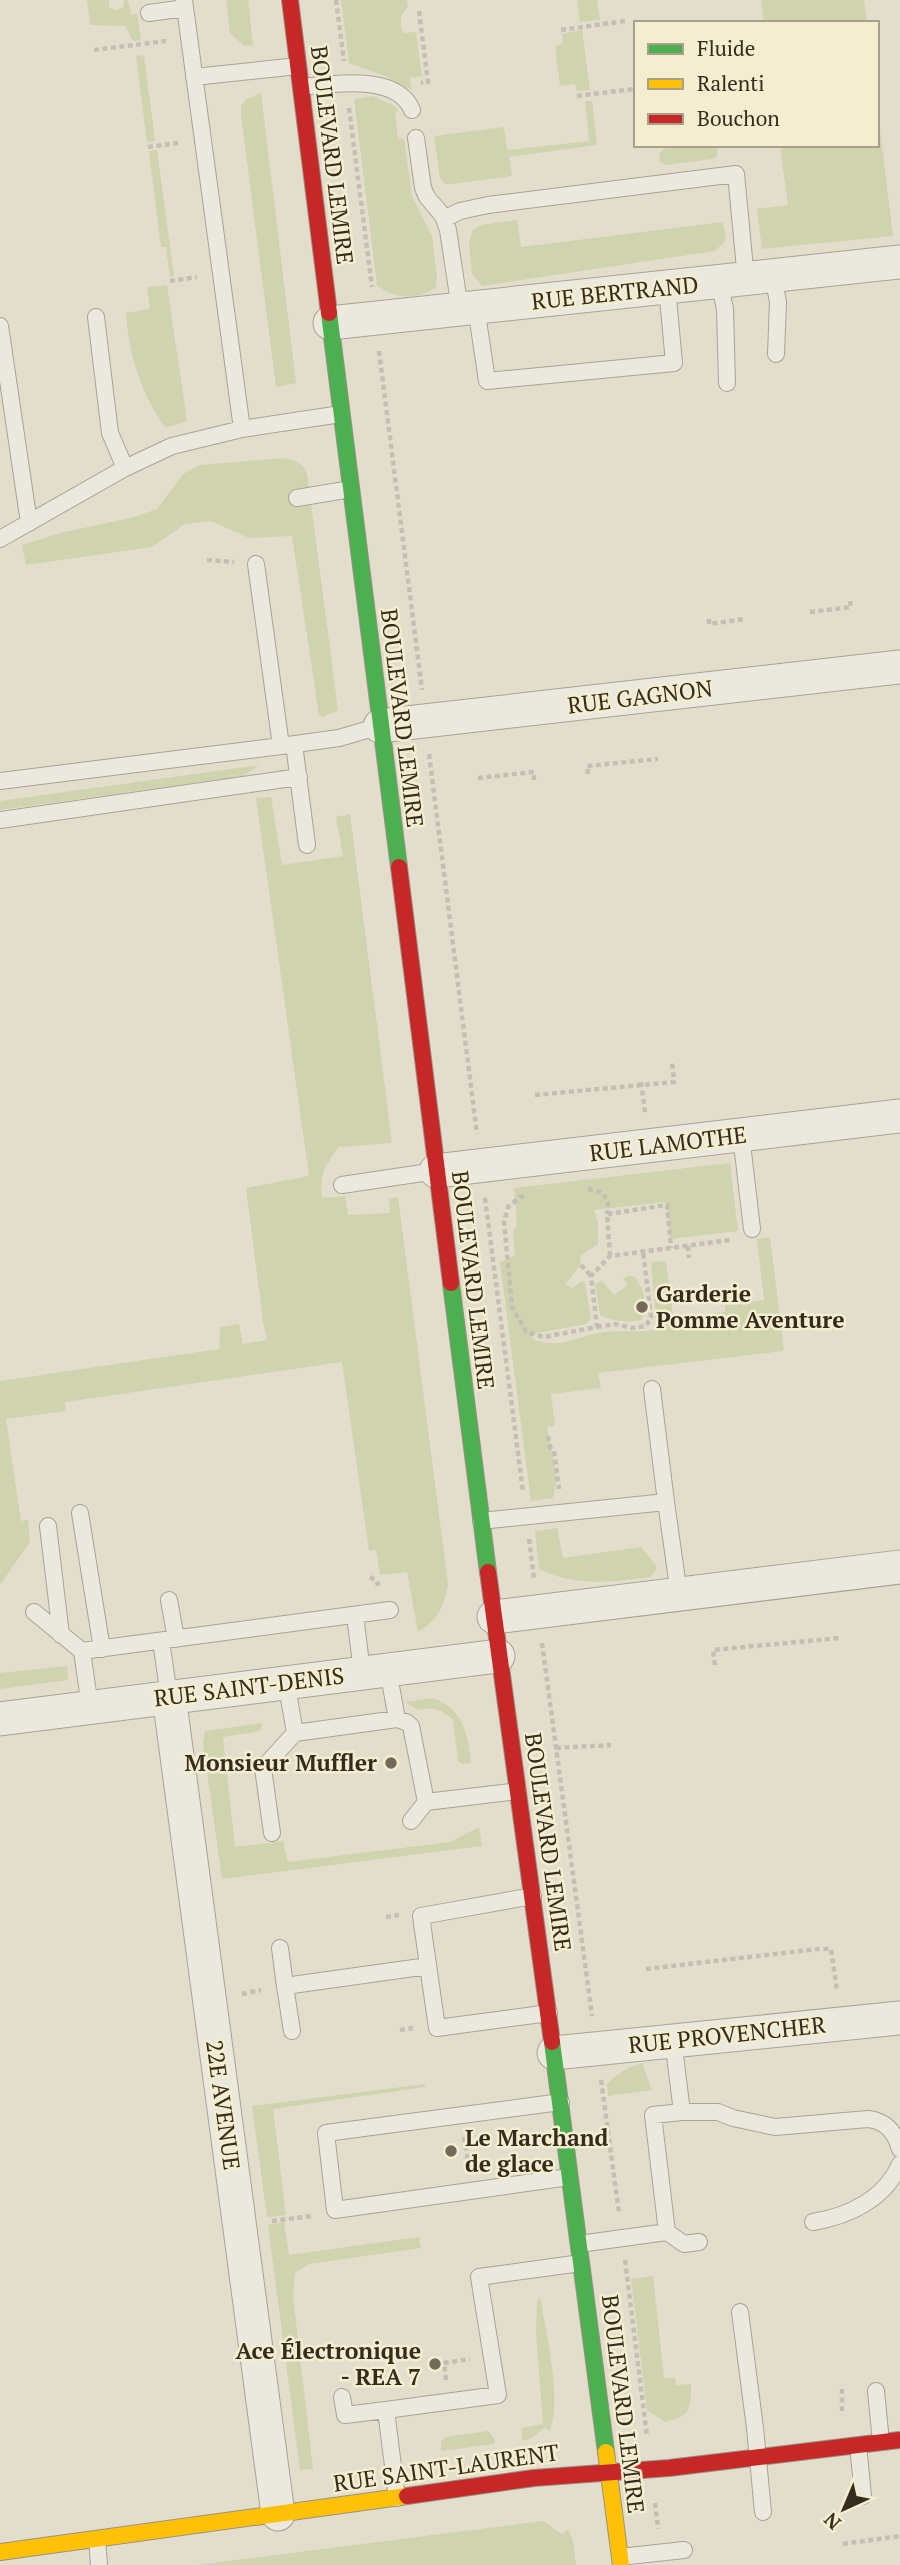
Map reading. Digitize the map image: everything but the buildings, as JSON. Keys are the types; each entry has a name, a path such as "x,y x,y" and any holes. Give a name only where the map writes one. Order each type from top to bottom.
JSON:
{"main road":[{"name":"BOULEVARD LEMIRE","path":"290,0 498,1656 549,2013 621,2561"},
{"name":"RUE SAINT-LAURENT","path":"0,2552 534,2478 668,2468 900,2440"}],"street":[{"name":"RUE BERTRAND","path":"330,323 900,262"},
{"name":"RUE GAGNON","path":"380,726 900,667"},
{"name":"RUE LAMOTHE","path":"436,1171 900,1116"},
{"path":"494,1617 900,1567"},
{"name":"RUE SAINT-DENIS","path":"0,1719 498,1656"},
{"name":"22E AVENUE","path":"169,1696 278,2514"},
{"name":"RUE PROVENCHER","path":"554,2053 900,2018"}],"lane":[{"path":"149,13 184,4 242,429"},
{"path":"194,77 298,66"},
{"path":"301,87 364,83 376,85 401,97 412,110"},
{"path":"416,138 424,188 448,230 487,381 674,363 667,287"},
{"path":"444,219 460,211 488,205 736,174 746,279 725,309 727,383"},
{"path":"746,279 778,302 776,354"},
{"path":"96,317 110,433 125,468"},
{"path":"0,326 4,379 29,523"},
{"path":"0,539 125,468 172,446 242,429 341,414"},
{"path":"297,498 351,489"},
{"path":"256,564 288,745 299,777 307,845"},
{"path":"0,781 339,738 380,726"},
{"path":"0,820 299,777"},
{"path":"741,1135 752,1229"},
{"path":"342,1185 436,1171"},
{"path":"652,1389 680,1594"},
{"path":"481,1521 666,1502"},
{"path":"80,1513 103,1649"},
{"path":"48,1526 61,1634"},
{"path":"169,1600 169,1696"},
{"path":"82,1651 390,1610"},
{"path":"34,1612 82,1651 90,1707"},
{"path":"355,1615 375,1671 397,1719"},
{"path":"286,1681 295,1733"},
{"path":"272,1833 263,1768 295,1733 397,1719 407,1722 411,1726 414,1781 426,1802"},
{"path":"411,1821 426,1802 518,1791"},
{"path":"533,1896 421,1916 437,2028 549,2013"},
{"path":"279,1948 292,2031"},
{"path":"285,1986 428,1966"},
{"path":"673,2040 682,2112"},
{"path":"561,2102 326,2133 335,2210 571,2177"},
{"path":"667,2232 653,2115 718,2112 775,2127 878,2120 889,2127 900,2149"},
{"path":"813,2222 866,2204 886,2188 900,2164"},
{"path":"579,2244 667,2232 684,2244 699,2242"},
{"path":"342,2397 345,2415 498,2395 479,2277 582,2263"},
{"path":"740,2312 763,2512"},
{"path":"876,2391 881,2442"},
{"path":"386,2410 397,2498"},
{"path":"858,2445 863,2496"},
{"path":"97,2539 99,2565"},
{"path":"621,2561 684,2550"}],"path":[{"name":"BOULEVARD LEMIRE","path":"336,0 344,63"},
{"path":"416,83 428,82 419,11"},
{"path":"561,30 625,21"},
{"path":"94,50 142,45"},
{"path":"577,96 634,89"},
{"name":"BOULEVARD LEMIRE","path":"348,99 370,276"},
{"path":"148,147 156,146"},
{"name":"BOULEVARD LEMIRE","path":"381,362 420,675"},
{"path":"810,612 851,607 850,601"},
{"path":"709,619 709,624 745,620"},
{"path":"588,774 587,766 658,759"},
{"name":"BOULEVARD LEMIRE","path":"430,760 474,1114"},
{"path":"478,778 534,772 534,780"},
{"path":"535,1095 674,1082 672,1062"},
{"path":"580,1190 593,1189 603,1193 608,1204 610,1256"},
{"path":"532,1195 520,1197 508,1207 504,1222 512,1307 519,1324 526,1332 544,1337 615,1324 632,1328 646,1326 651,1318 643,1251"},
{"path":"607,1214 667,1205 671,1248"},
{"name":"BOULEVARD LEMIRE","path":"487,1214 525,1501"},
{"path":"591,1276 610,1256 737,1240"},
{"path":"688,1246 689,1258"},
{"path":"581,1265 591,1276 597,1327"},
{"path":"548,1436 556,1465"},
{"path":"528,1533 531,1557"},
{"path":"715,1665 713,1650 839,1638"},
{"name":"BOULEVARD LEMIRE","path":"544,1659 590,2003"},
{"path":"556,1748 611,1745"},
{"path":"386,1917 397,1916"},
{"path":"646,1969 818,1949 831,1950 841,2024"},
{"path":"400,2030 412,2028"},
{"path":"603,2093 619,2220"},
{"path":"463,2130 463,2148 470,2177"},
{"path":"268,2221 315,2216"},
{"name":"BOULEVARD LEMIRE","path":"626,2264 645,2422"},
{"path":"842,2389 842,2414"},
{"path":"843,2544 900,2536"}],"green space":[{"path":"87,0 109,0 109,7 115,10 123,7 124,0 128,0 131,15 137,14 141,40 133,41 125,26 90,25"},
{"path":"226,0 248,0 253,45 245,46 230,34"},
{"path":"341,0 407,0 408,8 401,16 403,33 416,32 422,76 410,78 412,90 385,76 349,63"},
{"path":"577,0 597,0 600,20 580,22"},
{"path":"761,0 864,0 867,21 764,21"},
{"path":"582,30 590,90 577,91 575,84 560,86 555,46 563,44 562,34"},
{"path":"144,55 155,141 147,142 136,56"},
{"path":"261,93 296,383 276,387 241,115 241,105"},
{"path":"373,96 399,111 395,112 398,139 404,139 412,196 432,236 436,287 414,296 399,296 377,285 354,99"},
{"path":"585,101 592,101 597,145 509,157 512,176 452,184 445,184 440,178 434,136 504,127 507,150 589,141"},
{"path":"879,121 893,236 762,249 757,209 788,205 780,147 879,147"},
{"path":"716,147 717,156 713,159 665,165 660,162 659,154 663,149"},
{"path":"157,150 174,276 170,277 166,247 161,247 149,151"},
{"path":"517,220 521,247 723,222 726,240 715,251 482,286 472,274 469,242 473,230 481,225"},
{"path":"167,285 187,421 166,428 150,402 138,374 126,313 150,309 147,287"},
{"path":"284,458 301,464 308,481 309,488 291,491 292,504 311,503 338,710 323,717 319,715 292,536 249,538 211,521 185,524 152,547 26,565 22,545 157,509 183,474 200,465"},
{"path":"259,765 243,776 0,810 0,801"},
{"path":"271,797 282,865 343,856 336,817 350,814 392,1143 339,1147 324,1171 321,1190 322,1198 345,1196 348,1215 390,1213 389,1199 398,1197 448,1584 439,1612 431,1623 418,1632 407,1572 380,1575 376,1550 369,1551 342,1362 65,1402 66,1411 6,1419 21,1521 28,1520 30,1542 0,1585 0,1381 219,1349 220,1327 239,1324 243,1344 267,1340 246,1188 309,1176 256,798"},
{"name":"Garderie Pomme Aventure","path":"730,1163 738,1231 670,1239 666,1202 594,1210 598,1224 598,1244 580,1256 581,1265 565,1284 572,1288 582,1281 585,1283 591,1319 587,1324 530,1334 534,1340 555,1343 605,1332 657,1330 651,1262 666,1261 674,1324 701,1321 701,1315 725,1312 725,1305 764,1300 757,1239 770,1237 784,1351 598,1373 601,1388 551,1394 555,1426 547,1427 557,1479 553,1498 531,1501 500,1262 515,1255 513,1232 517,1225 514,1188"},
{"path":"634,1276 643,1292 645,1303 641,1320 620,1321 600,1315 595,1284 602,1281 614,1295 628,1285 623,1279"},
{"path":"557,1528 563,1558 641,1547 657,1569 650,1577 593,1582 553,1575 539,1569 535,1531"},
{"path":"67,1666 68,1680 0,1689 0,1673"},
{"path":"433,1698 451,1709 462,1724 471,1763 462,1764 458,1761 453,1720 437,1710 418,1710 405,1702"},
{"path":"263,1723 260,1731 223,1737 235,1847 283,1841 288,1862 450,1842 479,1827 482,1846 222,1879 203,1743 205,1731"},
{"path":"642,2063 652,2090 608,2096 607,2084 623,2071"},
{"path":"425,2084 425,2087 273,2109 286,2215 267,2217 252,2106"},
{"path":"284,2222 289,2255 419,2237 421,2248 309,2264 295,2273 293,2296 313,2469 300,2470 268,2225"},
{"path":"653,2276 664,2378 675,2378 676,2385 691,2384 688,2410 680,2417 665,2422 647,2410 631,2279"},
{"path":"541,2299 554,2384 553,2417 550,2431 544,2428 530,2439 522,2440 522,2428 543,2424 536,2334 537,2300"},
{"path":"488,2431 495,2439 494,2444 441,2451 441,2442 445,2437"},
{"path":"543,2521 562,2534 568,2529 573,2540 576,2565 197,2565"}],"traffic: fast":[{"path":"329,313 399,867"},
{"path":"451,1283 488,1572"},
{"path":"552,2042 606,2452"}],"traffic: slow":[{"path":"606,2452 621,2565"},
{"path":"0,2552 407,2496"}],"traffic: jam":[{"path":"290,0 329,313"},
{"path":"399,867 451,1283"},
{"path":"488,1572 552,2042"},
{"path":"407,2496 534,2478 669,2468 900,2440"}],"place":[{"name":"Garderie Pomme Aventure","path":"642,1307"},
{"name":"Monsieur Muffler","path":"391,1763"},
{"name":"Le Marchand de glace","path":"451,2151"},
{"name":"Ace Électronique - REA 7","path":"435,2364"}]}
